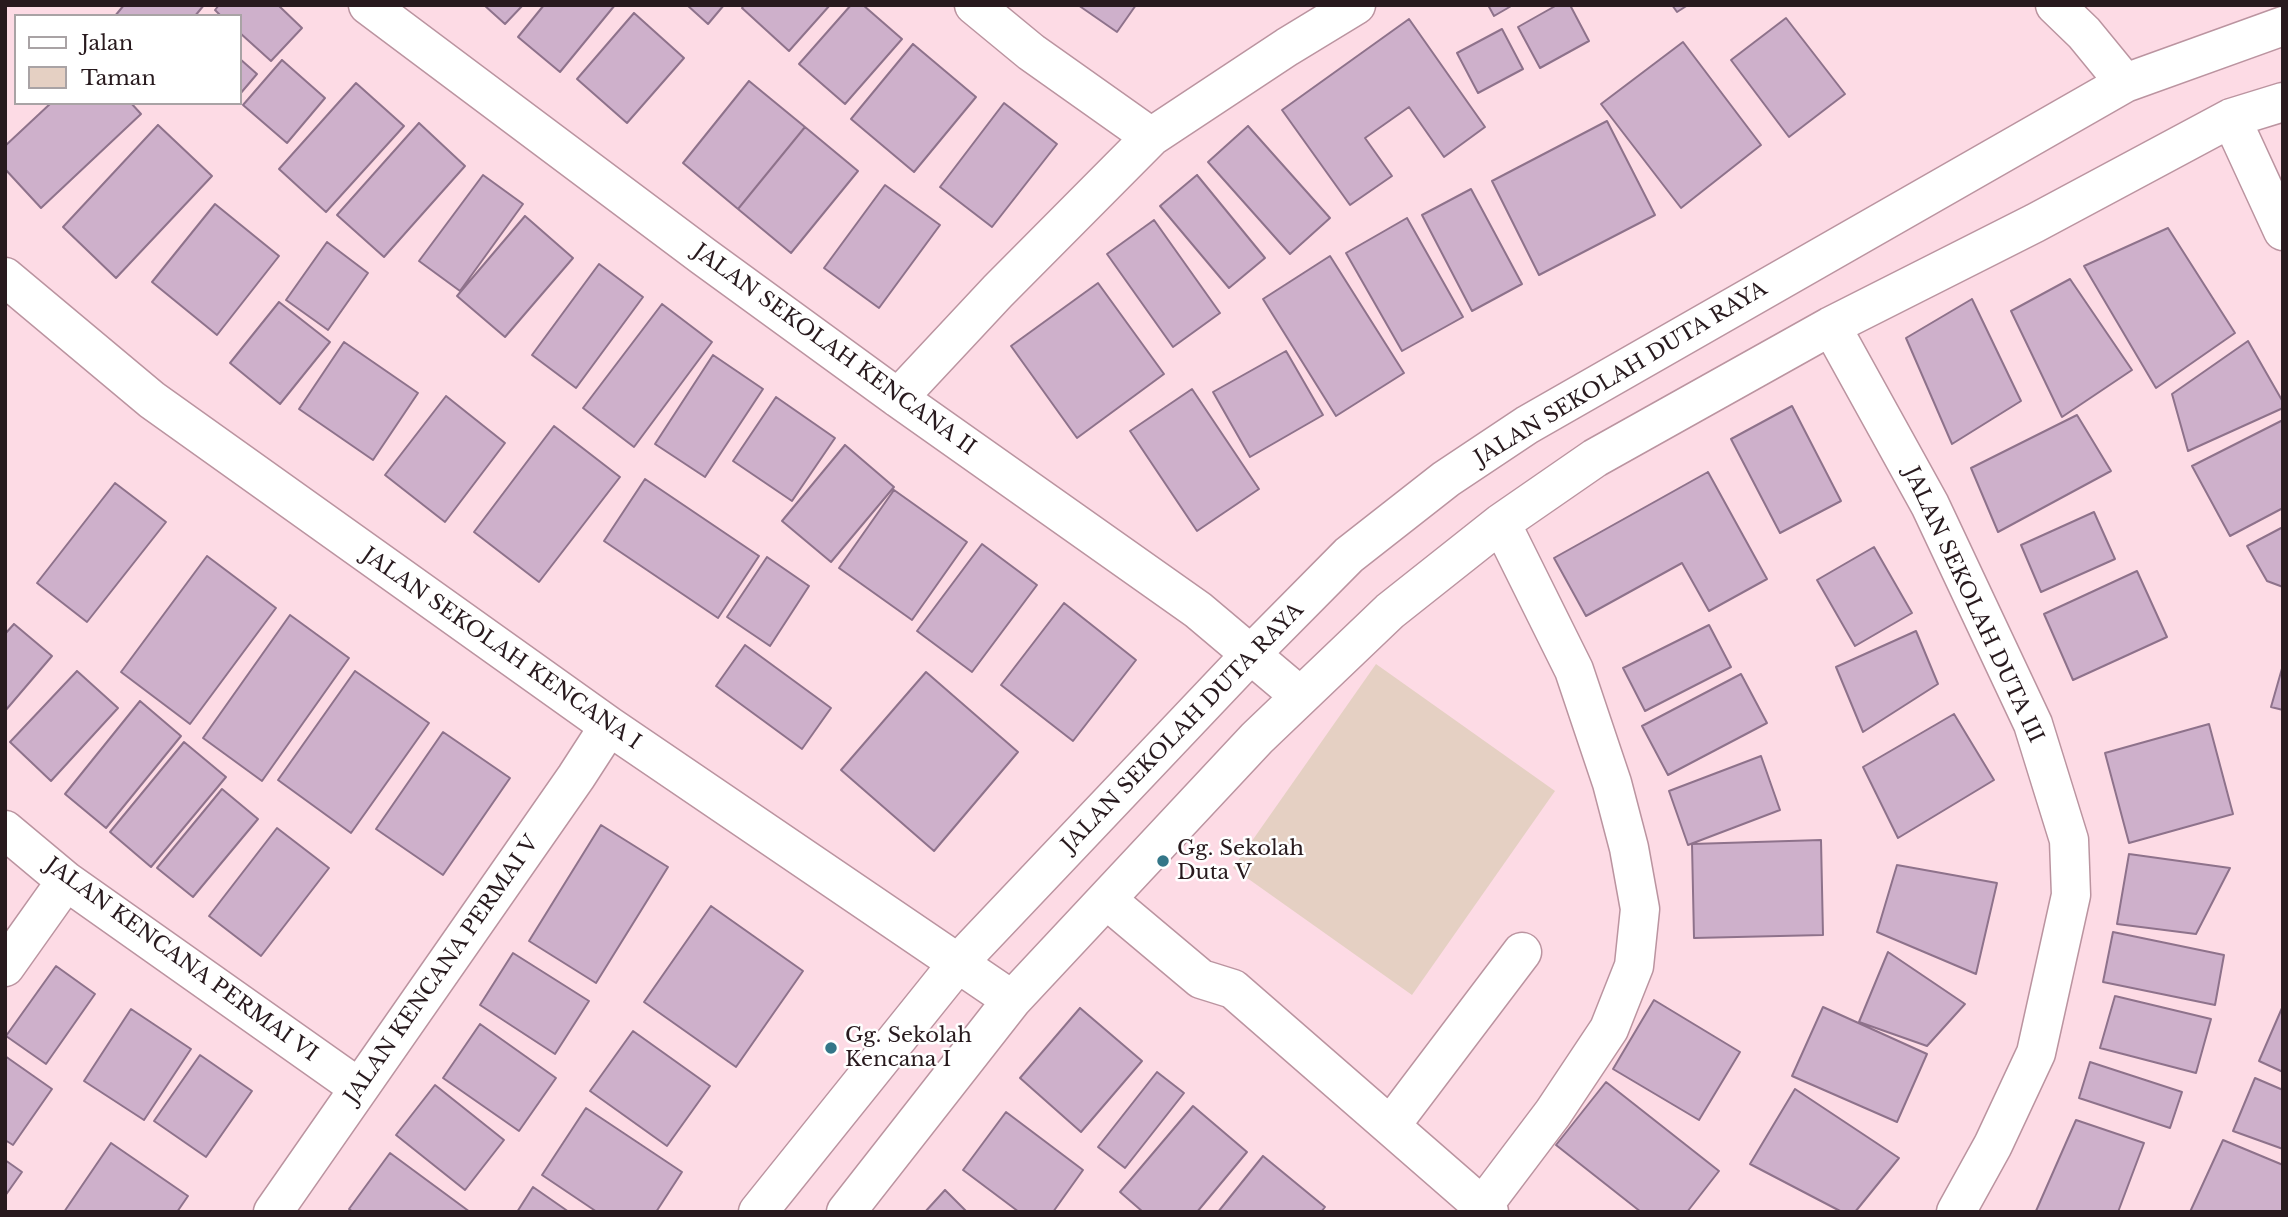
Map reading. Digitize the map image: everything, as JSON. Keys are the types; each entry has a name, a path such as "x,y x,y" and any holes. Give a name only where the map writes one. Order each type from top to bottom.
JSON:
{"street":[{"name":"JALAN SEKOLAH KENCANA II","path":"368,5 703,256 1198,610 1300,695"},
{"path":"974,5 1031,52 1152,137"},
{"path":"898,398 998,291 1152,137 1287,47 1356,5"},
{"path":"2054,5 2084,33 2125,83"},
{"name":"JALAN SEKOLAH DUTA RAYA","path":"758,1212 958,963 1252,653 1349,555 1446,479 1527,425 2125,83 2283,26"},
{"path":"846,1212 1012,1000 1257,738 1391,611 1501,523 1595,458 1831,326 2035,223 2231,118 2283,102"},
{"path":"2231,118 2283,230"},
{"name":"JALAN SEKOLAH KENCANA I","path":"5,277 152,400 609,726 1012,1000"},
{"name":"JALAN SEKOLAH DUTA III","path":"1831,326 1930,505 2033,724 2069,840 2071,895 2036,1053 1993,1145 1956,1212"},
{"path":"1116,890 1222,962 1233,989 1486,1209 1609,1029 1634,966 1640,909 1629,848 1612,783 1574,670 1501,523"},
{"name":"JALAN KENCANA PERMAI V","path":"273,1212 609,726"},
{"name":"JALAN KENCANA PERMAI VI","path":"5,830 66,881 359,1088"},
{"path":"5,967 66,881"},
{"path":"1391,1125 1522,952"}],"green space":[{"path":"1376,664 1555,791 1412,995 1233,868"}],"building":[{"path":"124,5 204,5 197,14 117,14"},
{"path":"219,5 278,5 302,28 271,61 242,35 242,14 219,14 215,10"},
{"path":"484,5 523,5 505,24"},
{"path":"544,5 615,5 560,72 518,37"},
{"path":"687,5 724,5 708,24"},
{"path":"744,5 830,5 789,51 742,8"},
{"path":"851,5 863,5 902,39 845,104 799,64"},
{"path":"1078,5 1136,5 1117,32"},
{"path":"1488,5 1513,5 1494,16"},
{"path":"1557,5 1570,5 1589,41 1540,68 1518,27"},
{"path":"1672,5 1688,5 1677,12"},
{"path":"634,13 684,58 627,123 577,79"},
{"path":"1786,18 1845,94 1789,137 1731,60"},
{"path":"1409,19 1485,127 1444,157 1409,107 1365,138 1392,176 1350,205 1282,110"},
{"path":"1502,29 1523,69 1478,93 1457,53"},
{"path":"1683,42 1761,145 1681,208 1601,104"},
{"path":"913,44 976,97 914,172 851,119"},
{"path":"282,60 325,98 287,143 243,105"},
{"path":"242,61 257,74 242,92"},
{"path":"749,81 805,127 738,209 683,163"},
{"path":"356,83 404,126 326,212 279,169"},
{"path":"1004,103 1057,144 992,227 940,187"},
{"path":"49,105 133,105 141,114 41,208 5,169 5,146"},
{"path":"1607,121 1655,215 1539,275 1492,181"},
{"path":"419,123 465,166 384,257 337,215"},
{"path":"158,125 212,176 116,278 63,227"},
{"path":"1248,126 1330,218 1290,254 1208,162"},
{"path":"805,127 858,171 791,253 738,209"},
{"path":"483,175 523,204 460,291 419,261"},
{"path":"1197,175 1265,258 1229,288 1160,206"},
{"path":"885,185 940,225 879,308 824,268"},
{"path":"1471,189 1522,284 1472,311 1422,215"},
{"path":"215,204 279,256 217,335 152,282"},
{"path":"525,216 573,258 505,337 457,296"},
{"path":"1407,218 1463,317 1402,351 1346,253"},
{"path":"1154,220 1220,313 1173,347 1107,254"},
{"path":"2168,228 2235,333 2156,388 2084,266"},
{"path":"327,242 368,273 328,330 286,300"},
{"path":"1330,256 1404,373 1336,416 1263,299"},
{"path":"599,264 643,297 576,388 532,355"},
{"path":"2070,279 2132,370 2062,417 2011,311"},
{"path":"1098,283 1164,374 1077,438 1011,346"},
{"path":"1972,299 2021,401 1952,444 1906,338"},
{"path":"279,302 330,342 280,404 230,363"},
{"path":"662,304 712,342 634,447 583,408"},
{"path":"2248,341 2283,402 2283,408 2188,451 2172,394"},
{"path":"344,342 418,393 373,460 299,409"},
{"path":"1286,351 1323,415 1250,457 1213,392"},
{"path":"713,355 763,389 705,477 655,444"},
{"path":"1192,389 1259,489 1197,531 1130,431"},
{"path":"446,396 505,443 445,522 385,475"},
{"path":"776,397 835,438 792,501 733,461"},
{"path":"1792,406 1841,501 1780,533 1731,439"},
{"path":"2077,415 2111,471 1998,532 1971,468"},
{"path":"2283,420 2283,508 2230,536 2192,466"},
{"path":"554,426 620,477 539,582 474,532"},
{"path":"845,445 894,487 831,562 782,521"},
{"path":"1708,472 1767,579 1709,611 1682,563 1586,616 1554,558"},
{"path":"645,479 759,556 718,618 604,541"},
{"path":"115,483 166,522 87,622 37,583"},
{"path":"894,490 967,542 912,620 839,568"},
{"path":"2094,512 2115,559 2041,592 2021,545"},
{"path":"2283,527 2283,587 2267,581 2247,546"},
{"path":"982,544 1037,585 972,672 917,631"},
{"path":"1874,547 1912,613 1855,646 1817,580"},
{"path":"207,556 276,608 190,724 121,672"},
{"path":"767,557 809,586 770,646 727,617"},
{"path":"2137,571 2167,637 2073,680 2044,614"},
{"path":"1064,603 1136,660 1073,741 1001,685"},
{"path":"290,615 349,658 262,781 203,738"},
{"path":"14,624 52,656 5,711 5,634"},
{"path":"1709,625 1731,667 1645,711 1623,668"},
{"path":"1916,631 1938,684 1863,732 1836,667"},
{"path":"745,645 831,708 802,749 716,686"},
{"path":"2283,665 2283,710 2271,707"},
{"path":"77,671 118,708 51,781 10,742"},
{"path":"355,671 429,723 351,833 278,780"},
{"path":"926,672 1018,752 934,851 841,770"},
{"path":"1741,674 1767,723 1668,775 1642,726"},
{"path":"140,701 181,736 106,828 65,794"},
{"path":"1954,714 1994,780 1898,838 1863,767"},
{"path":"2209,724 2233,814 2129,843 2105,753"},
{"path":"443,732 510,778 443,875 376,829"},
{"path":"184,742 226,777 151,867 110,832"},
{"path":"1761,756 1780,810 1688,845 1669,791"},
{"path":"222,789 258,819 193,897 157,868"},
{"path":"601,825 668,867 596,983 529,941"},
{"path":"277,828 329,868 261,956 209,916"},
{"path":"1821,840 1823,935 1694,938 1692,844"},
{"path":"2129,854 2230,868 2196,934 2117,924"},
{"path":"1897,865 1997,883 1976,974 1877,932"},
{"path":"711,906 803,971 736,1067 644,1002"},
{"path":"2113,932 2224,955 2215,1005 2103,982"},
{"path":"1888,952 1965,1004 1927,1046 1859,1022"},
{"path":"513,953 589,1001 555,1054 480,1005"},
{"path":"56,966 95,994 46,1064 6,1036"},
{"path":"2115,996 2211,1019 2196,1073 2100,1048"},
{"path":"1654,1000 1740,1052 1699,1120 1613,1069"},
{"path":"1823,1007 1927,1054 1897,1122 1792,1076"},
{"path":"1080,1008 1142,1061 1081,1132 1020,1078"},
{"path":"2283,1008 2283,1072 2259,1061"},
{"path":"131,1009 191,1049 144,1120 84,1081"},
{"path":"480,1024 556,1078 519,1131 443,1078"},
{"path":"633,1031 710,1086 667,1146 590,1091"},
{"path":"200,1055 252,1091 206,1157 154,1121"},
{"path":"5,1056 52,1089 13,1145 5,1140"},
{"path":"2090,1062 2182,1092 2170,1128 2079,1098"},
{"path":"1157,1072 1184,1093 1125,1168 1098,1147"},
{"path":"2255,1078 2283,1090 2283,1149 2233,1131"},
{"path":"1606,1082 1719,1171 1687,1212 1641,1212 1556,1145"},
{"path":"435,1085 504,1140 465,1190 396,1135"},
{"path":"1795,1089 1899,1158 1855,1212 1842,1212 1750,1164"},
{"path":"1193,1106 1247,1152 1197,1212 1143,1212 1120,1192"},
{"path":"586,1108 682,1172 656,1212 597,1212 542,1175"},
{"path":"1006,1112 1083,1170 1053,1212 1019,1212 963,1170"},
{"path":"2076,1120 2144,1143 2118,1212 2036,1211"},
{"path":"2223,1140 2283,1165 2283,1212 2190,1212"},
{"path":"111,1143 188,1196 177,1212 64,1212"},
{"path":"390,1153 470,1212 353,1212 349,1209"},
{"path":"1263,1156 1325,1207 1321,1212 1218,1212"},
{"path":"5,1160 22,1172 5,1196"},
{"path":"533,1187 569,1212 517,1212"},
{"path":"945,1190 967,1212 925,1212"}],"place":[{"name":"Gg. Sekolah Duta V","path":"1163,861"},
{"name":"Gg. Sekolah Kencana I","path":"831,1048"}]}
